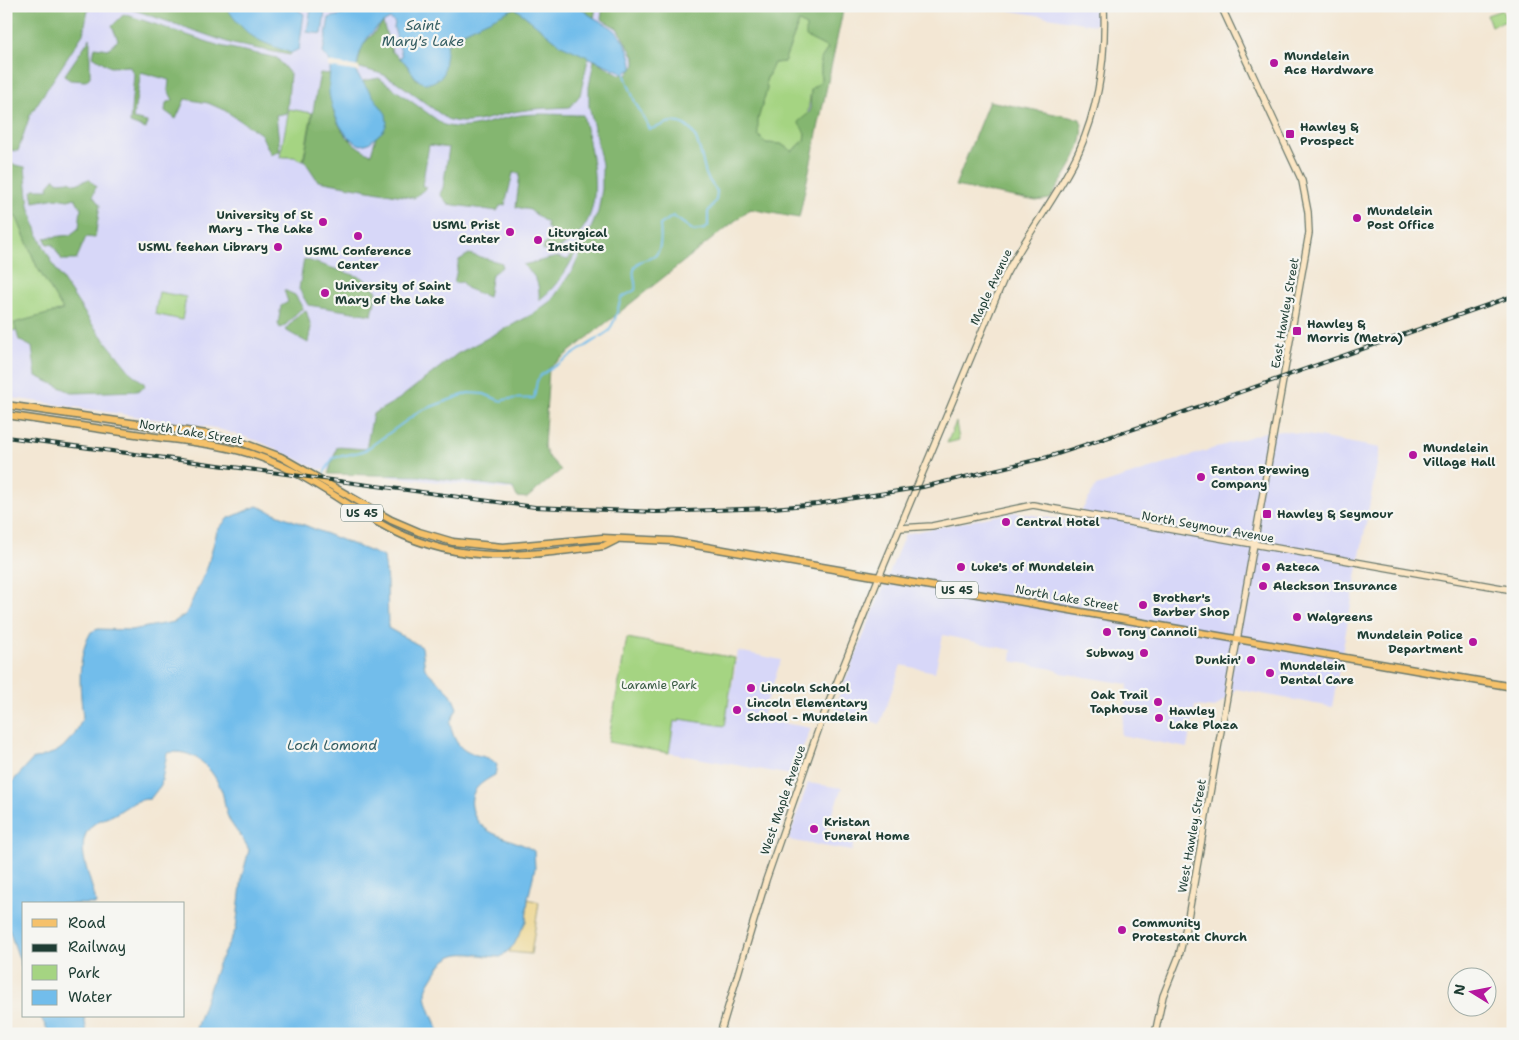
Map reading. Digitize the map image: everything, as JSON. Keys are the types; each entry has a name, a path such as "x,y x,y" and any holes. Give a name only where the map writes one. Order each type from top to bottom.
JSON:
{"main road":[{"name":"North Lake Street","path":"6,405 201,433 238,441 292,462 400,524 454,542 512,547 602,538 672,541 1513,687"},
{"name":"North Lake Street","path":"6,415 214,445 249,453 292,471 396,532 423,544 452,552 481,556 521,556 604,546 617,539"}],"street":[{"name":"Maple Avenue","path":"879,577 1005,276 1020,247 1074,160 1090,121 1103,65 1106,34 1104,6"},
{"name":"East Hawley Street","path":"1221,6 1294,162 1304,190 1309,220 1305,262 1236,638"},
{"name":"North Seymour Avenue","path":"900,528 932,526 1033,505 1513,590"},
{"name":"West Maple Avenue","path":"720,1034 782,830 837,680 879,577"},
{"name":"West Hawley Street","path":"1155,1034 1163,996 1185,932 1236,638"}],"shaded area":[{"name":"University of Saint Mary of the Lake","path":"6,6 842,6 799,218 750,209 549,368 544,446 531,492 318,469 258,441 215,428 6,397"},
{"path":"984,6 1098,6 1099,20 1094,25"},
{"path":"1284,431 1380,448 1332,707 1236,689 1215,708 1195,706 1187,748 1121,735 1128,684 1062,673 1053,669 1011,661 1012,650 943,635 935,672 901,665 880,724 834,708 905,534 1015,512 1075,522 1096,486 1265,432"},
{"name":"Lincoln School","path":"738,651 781,660 761,719 811,728 792,775 669,753 675,717 725,726"},
{"path":"808,783 842,788 825,831 855,836 852,851 788,840"}],"green space":[{"path":"6,6 89,6 83,34 30,115 18,151 6,150"},
{"path":"123,6 225,6 230,13 281,49 291,53 290,55 233,44"},
{"path":"579,6 596,6 594,19"},
{"path":"603,6 844,6 799,218 750,209 549,368 544,446 548,456 561,470 527,498 517,497 513,488 421,476 328,474 337,447 366,449 373,414 399,399 457,354 533,314 552,300 574,268 598,212 602,189 602,164 589,106 589,87 594,60 619,74 627,75 635,65 635,58 617,28 601,19","holes":["799,22 806,26 806,37 828,48 821,59 821,81 811,89 810,112 798,122 805,133 804,141 792,151 781,144 766,143 758,135 758,119 767,89 766,80 774,63 784,62"]},
{"path":"515,8 561,45 589,55 580,95 570,107 525,110 483,120 456,121 447,119 397,82 382,74 357,67 362,46 383,23 392,52 403,60 417,80 431,81 439,78 445,49 451,41 478,24"},
{"path":"1502,10 1507,21 1491,26 1487,15"},
{"path":"124,14 220,46 277,58 290,74 287,113 276,115 280,151 271,155 261,134 224,110 208,103 185,99 176,119 165,111 166,103 173,100 168,90 169,80 141,72 133,119 147,122 146,129 130,123 134,74 129,66 110,67 93,56 95,47 108,49 118,40 112,26"},
{"path":"799,22 806,25 807,37 828,48 821,59 821,81 811,89 804,141 792,151 781,144 766,143 757,135 758,119 767,89 766,81 774,63 784,62"},
{"path":"90,38 90,77 86,81 70,80 64,76"},
{"path":"320,73 330,74 333,111 343,132 360,148 371,154 376,137 384,130 363,81 379,78 444,125 454,127 473,126 521,115 583,115 594,174 594,194 591,212 583,229 569,242 549,252 543,250 544,245 549,241 551,230 547,228 547,223 530,210 516,207 520,173 513,173 505,205 500,206 497,211 448,204 440,194 443,188 449,148 429,145 422,186 427,187 414,198 318,181 304,160"},
{"path":"989,101 1080,119 1082,138 1079,149 1068,171 1050,199 1036,201 955,186"},
{"path":"289,109 312,113 303,161 294,157 280,157"},
{"path":"6,163 25,167 29,206 38,235 55,268 92,324 131,373 144,383 145,387 137,391 73,393 36,376 32,347 19,340 14,323 63,310 37,267 17,218 6,209"},
{"path":"55,178 58,182 69,181 76,184 89,179 96,186 93,196 100,205 95,238 86,237 76,260 62,260 53,245 47,244 45,238 70,235 79,228 81,208 75,198 68,200 56,198 34,202 32,191 34,189 49,189 48,186"},
{"path":"6,210 17,218 37,267 63,310 15,323 16,330 6,332"},
{"path":"579,242 579,246 567,269 552,289 539,300 539,289 536,280 523,265 557,257 568,260"},
{"path":"469,254 502,263 502,267 492,274 488,297 466,288 462,282 454,283 459,260"},
{"path":"304,259 363,278 377,291 372,315 308,305 299,289"},
{"path":"284,290 295,295 303,308 287,324 280,328 278,324 281,306 288,302"},
{"path":"159,292 186,297 182,320 155,314"},
{"path":"306,310 311,327 308,343 285,330 299,314"},
{"path":"956,422 959,440 947,443"},
{"name":"Laramie Park","path":"627,638 735,658 725,726 680,719 679,722 674,721 669,753 608,742"}],"sand":[{"path":"528,899 539,902 531,954 509,952 526,921"}],"water":[{"path":"225,6 293,6 304,14 299,49 291,53 253,37 240,25"},
{"name":"Saint Mary's Lake","path":"303,6 346,6 336,12 325,11 322,34 307,32 311,8"},
{"name":"Saint Mary's Lake","path":"352,6 579,6 591,16 612,28 620,36 629,52 632,69 624,73 561,45 515,8 459,34 447,44 443,75 434,81 421,82 404,61 399,58 402,56 394,28 395,23 390,19 370,35 361,49 357,65 357,74 386,114 387,123 384,130 369,143 361,145 348,137 335,116 329,93 330,61 323,53 329,18 344,14"},
{"name":"Loch Lomond","path":"257,506 384,557 387,582 388,628 422,647 425,669 451,694 457,708 450,723 459,745 465,751 486,757 497,765 495,775 481,784 472,796 472,807 475,817 488,831 534,851 535,868 528,899 526,921 514,945 501,957 465,954 450,957 443,963 428,985 426,998 439,1034 194,1034 218,964 236,929 242,876 249,850 228,817 222,791 216,779 199,760 184,753 167,753 161,785 150,799 140,800 96,822 87,832 83,851 96,902 22,902 22,967 6,921 6,789 32,760 56,752 75,734 83,718 80,685 81,663 86,642 91,632 98,629 131,630 174,622 186,614 207,568 217,531 227,519"},
{"path":"41,1018 84,1018 87,1034 50,1034"}],"pier":[{"path":"328,62 359,67 360,72 328,67"}],"waterway":[{"path":"324,473 333,458 364,451 420,411 468,393 484,394 501,401 534,398 537,381 541,375 609,331 615,319 621,298 635,290 634,270 637,264 656,255 659,250 661,240 660,225 673,216 694,231 705,229 708,226 708,212 716,200 717,191 707,176 694,134 689,128 673,122 650,129 635,102 624,73"}],"railway":[{"path":"6,437 535,507 656,512 773,508 817,504 923,487 1048,457 1158,421 1513,296"}],"place":[{"name":"Mundelein Ace Hardware","path":"1274,63"},
{"name":"Hawley & Prospect","path":"1290,134"},
{"name":"Mundelein Post Office","path":"1357,218"},
{"name":"University of St Mary - The Lake","path":"323,222"},
{"name":"USML Prist Center","path":"510,232"},
{"name":"USML Conference Center","path":"358,236"},
{"name":"Liturgical Institute","path":"538,240"},
{"name":"USML feehan Library","path":"278,247"},
{"name":"University of Saint Mary of the Lake","path":"325,293"},
{"name":"Hawley & Morris (Metra)","path":"1297,331"},
{"name":"Mundelein Village Hall","path":"1413,455"},
{"name":"Fenton Brewing Company","path":"1201,477"},
{"name":"Hawley & Seymour","path":"1267,514"},
{"name":"Central Hotel","path":"1006,522"},
{"name":"Luke's of Mundelein","path":"961,567"},
{"name":"Azteca","path":"1266,567"},
{"name":"Aleckson Insurance","path":"1263,586"},
{"name":"Brother's Barber Shop","path":"1143,605"},
{"name":"Walgreens","path":"1297,617"},
{"name":"Tony Cannoli","path":"1107,632"},
{"name":"Mundelein Police Department","path":"1473,642"},
{"name":"Subway","path":"1144,653"},
{"name":"Dunkin'","path":"1251,660"},
{"name":"Mundelein Dental Care","path":"1270,673"},
{"name":"Lincoln School","path":"751,688"},
{"name":"Oak Trail Taphouse","path":"1158,702"},
{"name":"Lincoln Elementary School - Mundelein","path":"737,710"},
{"name":"Hawley Lake Plaza","path":"1159,718"},
{"name":"Kristan Funeral Home","path":"814,829"},
{"name":"Community Protestant Church","path":"1122,930"}]}
